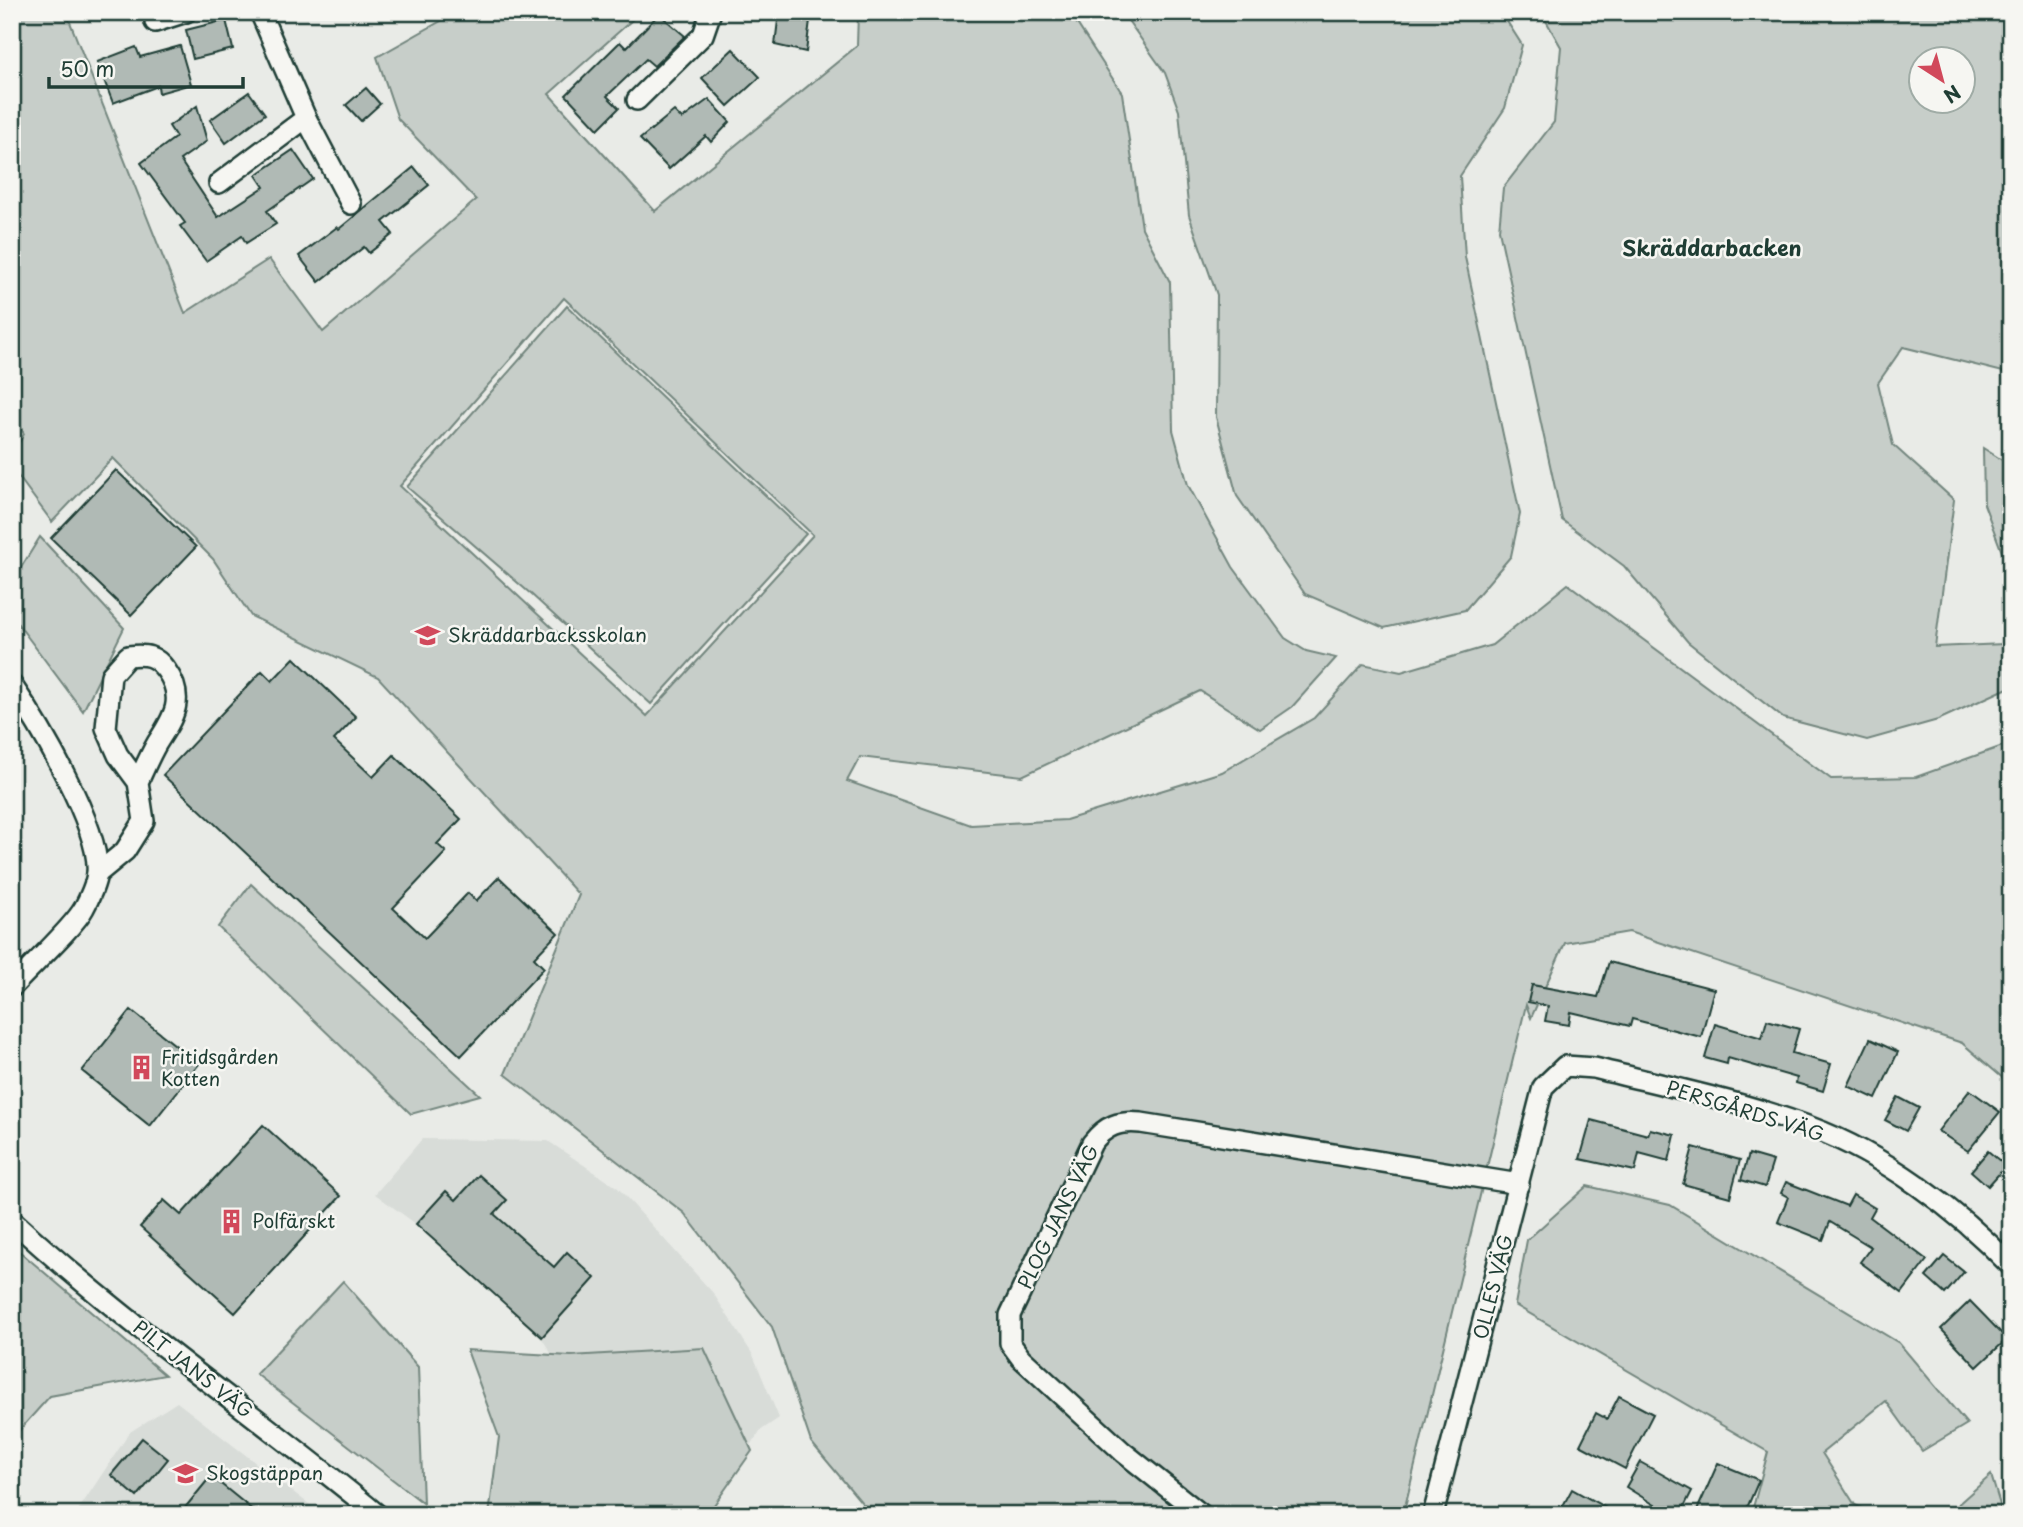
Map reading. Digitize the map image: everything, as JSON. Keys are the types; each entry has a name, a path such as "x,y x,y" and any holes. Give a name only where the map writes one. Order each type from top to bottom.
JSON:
{"street":[{"path":"155,22 186,12"},
{"path":"260,12 306,118 351,204"},
{"path":"637,100 703,35 711,12"},
{"path":"219,183 306,118"},
{"path":"97,874 125,851 144,821 138,782 118,755 106,728 111,674 128,656 149,654 166,670 179,695 174,718 155,746 138,782"},
{"path":"12,685 41,728 71,788 94,848 97,874 83,910 12,986"},
{"name":"OLLES VÄG","path":"1433,1515 1543,1087 1564,1066"},
{"name":"PERSGÅRDS VÄG","path":"1564,1066 1594,1068 1670,1087 1811,1128 1882,1164 1956,1213 2011,1266"},
{"name":"PLOG JANS VÄG","path":"1202,1515 1074,1409 1021,1358 1010,1343 1010,1315 1092,1143 1102,1131 1118,1123 1142,1123 1519,1184"},
{"name":"PILT JANS VÄG","path":"12,1220 147,1335 311,1460 377,1515"}],"shaded area":[{"path":"12,12 66,12 185,313 269,259 323,332 476,200 398,119 377,57 457,12 641,12 549,94 655,211 857,46 858,12 1073,12 1076,22 1122,93 1142,228 1170,282 1173,430 1188,485 1233,567 1285,638 1306,651 1336,658 1292,707 1260,729 1200,691 1022,776 860,757 847,781 971,825 1066,820 1222,772 1314,718 1363,664 1401,672 1492,645 1568,584 1831,779 1916,777 2011,743 2011,1085 1962,1043 1629,932 1565,943 1531,1018 1526,1005 1403,1515 872,1515 811,1442 772,1327 684,1213 505,1074 579,895 378,677 251,616 213,559 113,458 52,522 12,468 12,455 24,434 12,411","holes":["564,298 813,535 647,716 400,486"]},
{"path":"1122,12 1501,12 1522,45 1505,108 1460,176 1465,257 1520,514 1511,556 1465,610 1384,628 1305,594 1237,496 1216,417 1217,295 1189,215 1179,111 1165,73"},
{"path":"1541,12 2011,12 2011,374 1903,347 1878,383 1893,445 1954,500 1935,647 2004,644 2006,563 1984,504 1983,448 2008,464 2011,473 2010,687 1938,720 1867,740 1783,718 1688,642 1624,566 1562,520 1499,230 1503,188 1554,122 1561,47"},
{"path":"567,306 806,534 651,704 532,595 407,487"},
{"path":"40,537 124,628 83,711 12,616 12,582"},
{"path":"251,884 480,1095 411,1114 218,927"},
{"path":"422,1139 548,1141 618,1188 713,1293 753,1355 779,1418 760,1431 708,1515 652,1515 541,1337 416,1224 375,1194"},
{"path":"1587,1186 1670,1205 1899,1343 1967,1424 1922,1451 1886,1401 1822,1453 1855,1505 1876,1515 1751,1515 1768,1452 1515,1305 1527,1240"},
{"path":"12,1245 165,1375 50,1396 15,1435 22,1515 12,1515"},
{"path":"343,1281 418,1367 423,1503 256,1374"},
{"path":"704,1348 752,1451 707,1515 489,1515 499,1437 467,1350 571,1356"},
{"name":"Skogstäppan","path":"177,1402 323,1515 75,1515 130,1432"},
{"path":"1991,1475 2003,1515 1946,1515"}],"building":[{"path":"779,12 811,12 806,52 775,45"},
{"path":"659,14 685,36 654,66 646,59 607,96 619,108 598,129 566,95 620,42 626,48"},
{"path":"226,20 233,49 193,59 186,30"},
{"path":"180,46 191,84 159,93 158,86 113,103 97,62 136,47 140,57"},
{"path":"733,49 760,77 728,106 702,78"},
{"path":"366,88 380,104 361,121 346,105"},
{"path":"249,92 265,114 226,143 210,120"},
{"path":"709,99 730,122 711,142 706,136 669,169 640,139 674,111 682,119"},
{"path":"197,106 207,141 180,160 218,217 264,187 256,175 293,150 313,179 267,211 276,224 246,243 242,236 206,261 180,226 185,223 141,163 176,137 169,126"},
{"path":"414,167 429,185 383,222 393,234 369,253 364,247 319,282 299,256 337,227 339,229"},
{"path":"116,470 196,547 131,615 51,538"},
{"path":"294,658 356,717 334,740 373,777 394,755 461,819 437,844 446,852 393,908 425,938 468,893 476,901 499,877 558,933 534,958 544,968 461,1056 163,775 262,671 272,681"},
{"path":"1609,962 1714,989 1701,1037 1632,1019 1630,1026 1571,1012 1569,1025 1545,1021 1548,1006 1528,1002 1532,985 1598,997"},
{"name":"Fritidsgården Kotten","path":"131,1010 199,1064 150,1126 82,1071"},
{"path":"1767,1020 1799,1029 1792,1053 1831,1064 1823,1091 1796,1083 1797,1078 1728,1058 1727,1064 1705,1058 1715,1024 1762,1038"},
{"path":"1870,1039 1898,1052 1876,1099 1848,1086"},
{"path":"1970,1090 2000,1112 1968,1151 1938,1131"},
{"path":"1898,1097 1919,1108 1906,1131 1885,1120"},
{"path":"1591,1120 1648,1135 1650,1129 1675,1135 1669,1161 1639,1153 1635,1171 1580,1159"},
{"name":"Polfärskt","path":"263,1125 341,1196 235,1313 140,1227 164,1200 181,1215"},
{"path":"1693,1147 1740,1160 1730,1197 1683,1184"},
{"path":"1988,1151 2006,1166 1988,1186 1971,1171"},
{"path":"1749,1154 1773,1161 1765,1187 1741,1180"},
{"path":"479,1175 507,1200 494,1214 554,1267 567,1252 595,1278 542,1337 416,1224 446,1191 456,1200"},
{"path":"1786,1182 1847,1206 1853,1195 1875,1208 1870,1217 1927,1260 1902,1293 1860,1262 1871,1247 1830,1222 1823,1240 1778,1222 1788,1197 1781,1193"},
{"path":"1944,1256 1964,1272 1945,1294 1926,1277"},
{"path":"1970,1301 2007,1339 1977,1367 1941,1329"},
{"path":"1619,1396 1653,1414 1625,1469 1580,1445 1596,1413 1607,1419"},
{"path":"142,1438 168,1459 137,1497 111,1475"},
{"path":"1640,1462 1692,1491 1680,1515 1671,1515 1626,1487"},
{"path":"1718,1463 1759,1480 1744,1515 1695,1515"},
{"path":"211,1476 259,1515 179,1515"},
{"path":"1572,1489 1619,1515 1558,1515"}],"place":[{"name":"Skräddarbacksskolan","path":"428,635"},
{"name":"Fritidsgården Kotten","path":"141,1068"},
{"name":"Polfärskt","path":"232,1221"},
{"name":"Skogstäppan","path":"186,1473"}],"district":[{"name":"Skräddarbacken","path":"1712,249"}]}
